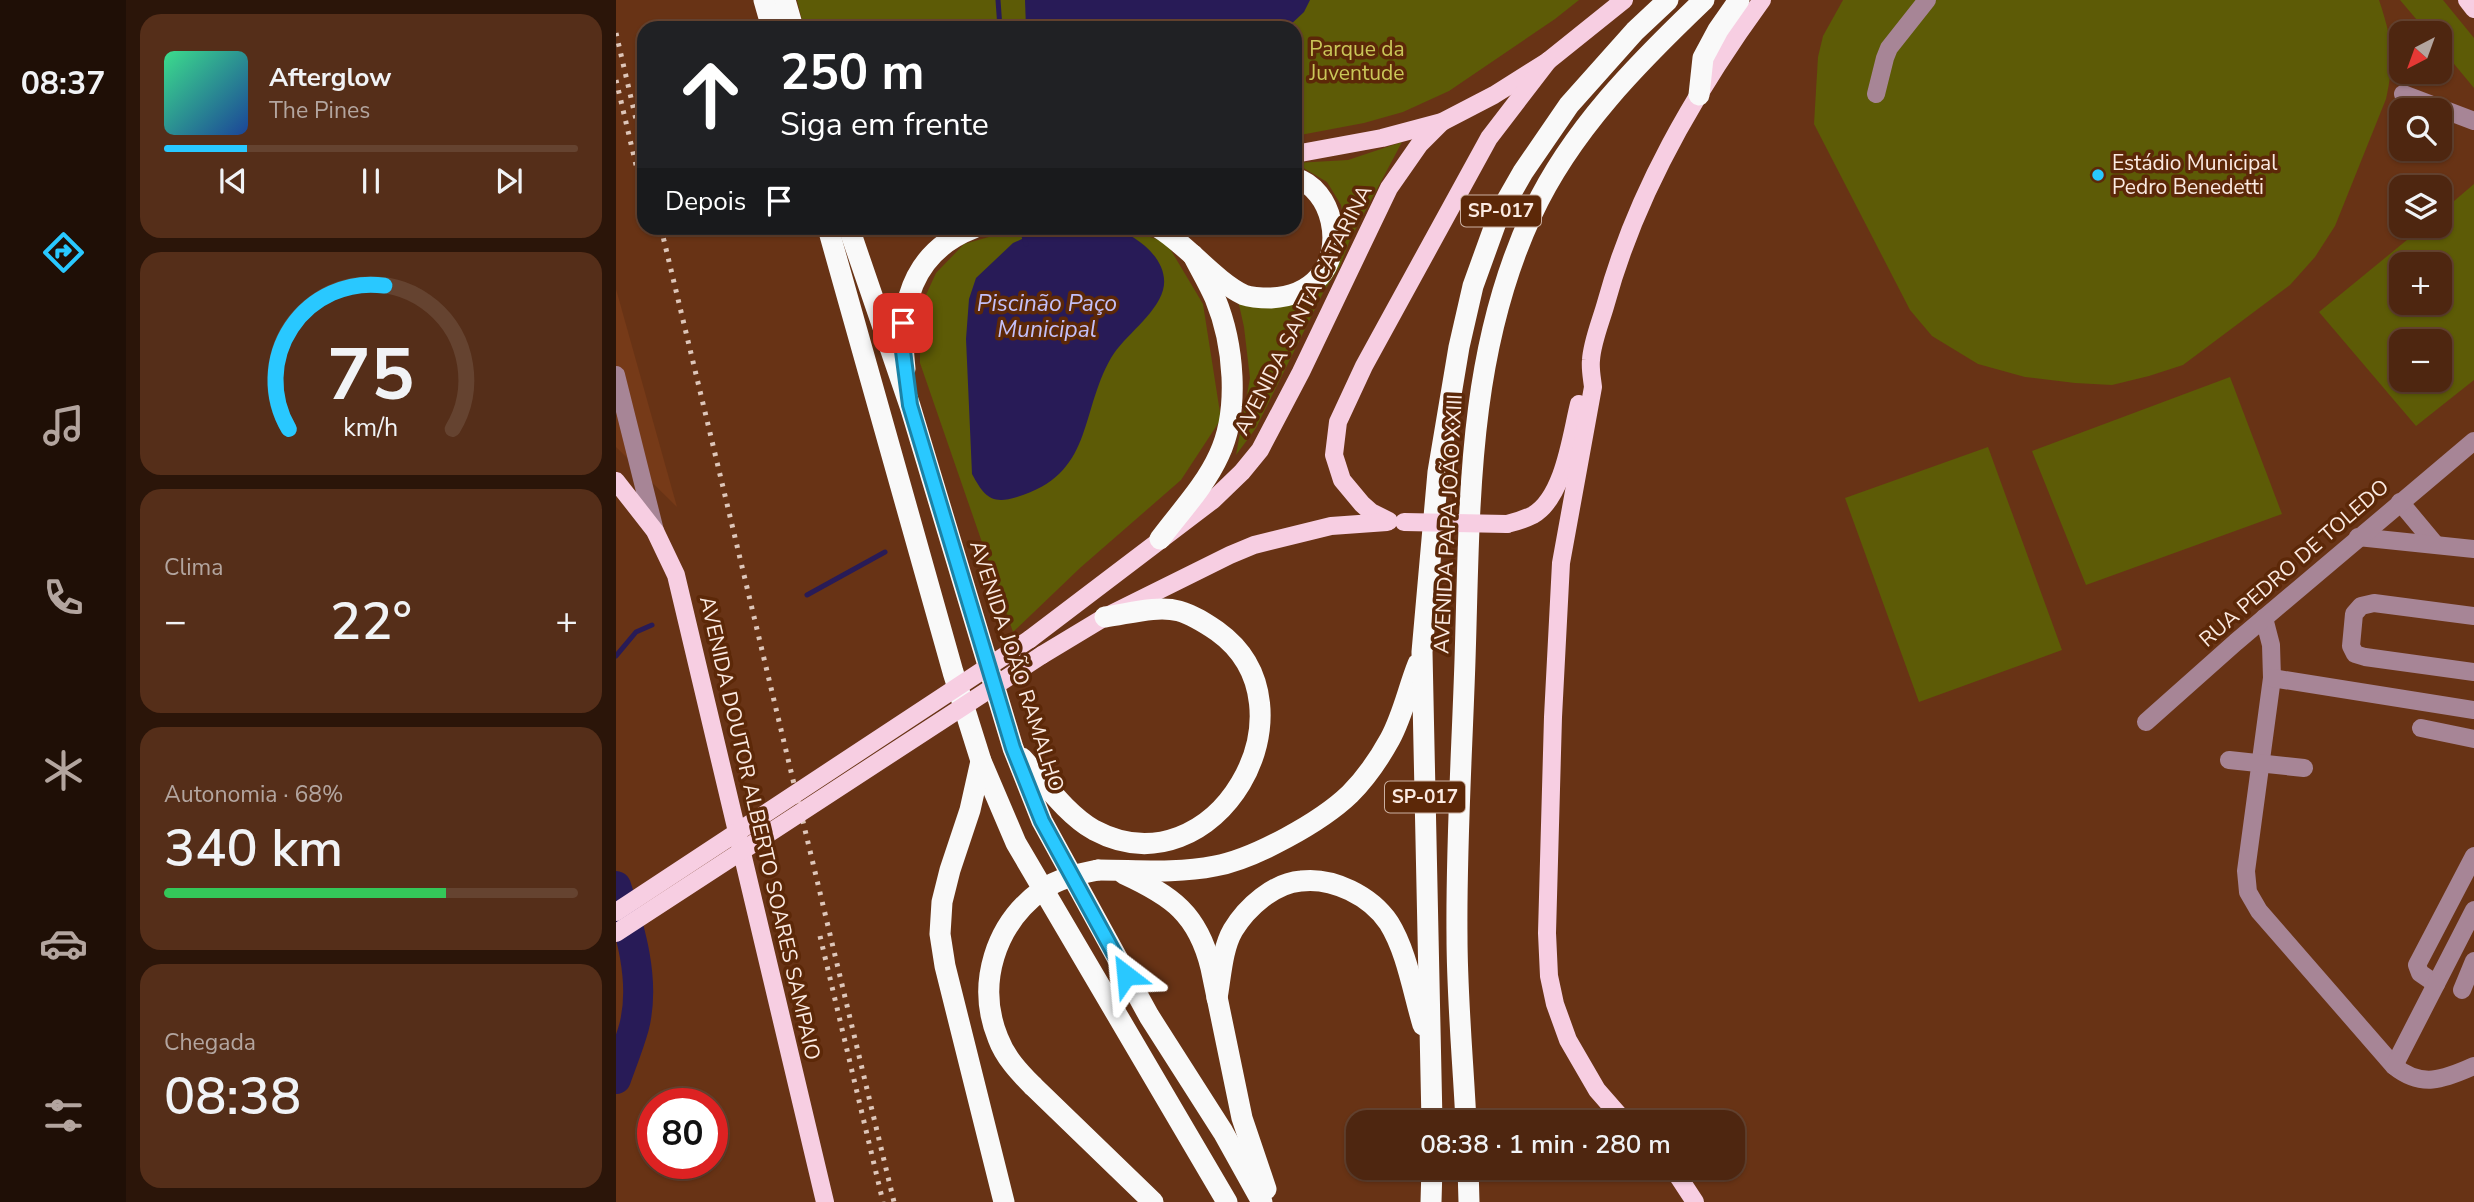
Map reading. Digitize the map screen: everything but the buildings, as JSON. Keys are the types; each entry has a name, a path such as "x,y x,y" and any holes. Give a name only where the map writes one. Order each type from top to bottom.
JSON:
{"highway":[{"path":"764,0 770,21"},
{"path":"785,0 791,21"},
{"name":"AVENIDA PAPA JOÃO XXIII","path":"1432,1110 1422,652 1438,472 1460,347 1473,286 1499,215 1523,172 1569,105 1635,31 1668,0"},
{"name":"AVENIDA PAPA JOÃO XXIII","path":"1465,1110 1457,936 1472,461 1483,363 1501,292 1531,215 1549,179 1602,105 1655,47 1704,0"},
{"path":"1699,95 1703,58 1739,0"},
{"path":"1170,235 1236,290 1251,297 1279,298 1307,288 1320,277 1330,260 1333,235 1328,208 1316,191 1302,182"},
{"name":"AVENIDA JOÃO RAMALHO","path":"837,235 835,254 953,672 981,761 1016,843 1227,1202"},
{"name":"AVENIDA JOÃO RAMALHO","path":"840,235 910,405 1013,748 1042,821 1149,1016 1223,1132 1262,1202"},
{"path":"910,405 903,351 903,323 908,293 923,265 943,245 961,235"},
{"path":"1160,539 1218,458 1232,413 1227,342 1216,300 1193,255"},
{"path":"1013,748 1070,811 1092,829 1121,842 1147,843 1168,840 1200,828 1223,809 1238,789 1250,766 1258,741 1258,700 1251,676 1238,650 1200,619 1180,611 1165,609 1105,617"},
{"path":"1153,1202 1033,1086 1013,1065 998,1040 990,1013 988,984 993,956 1004,930 1029,901 1044,889 1070,876 1108,871 1171,872 1217,866 1255,852 1322,816 1349,795 1379,758 1403,708 1422,652"},
{"path":"981,761 970,810 942,902 940,934 945,966 1004,1202"},
{"path":"1108,871 1160,891 1188,916 1207,949 1242,1118 1270,1202"},
{"path":"1217,998 1225,954 1233,930 1256,903 1271,891 1300,881 1346,888 1371,903 1389,923 1400,949 1431,1055"},
{"path":"1431,1202 1432,1180"},
{"path":"1468,1180 1469,1202"}],"main road":[{"path":"1302,153 1382,138 1442,122 1494,95 1548,61 1624,0"},
{"path":"616,933 1042,655 1105,617 1230,555 1254,545 1331,526 1397,522 1507,524 1535,514 1548,502 1557,487 1614,272 1636,215 1663,158 1699,95 1734,38 1762,0"},
{"path":"2467,0 2474,9"},
{"path":"1397,522 1371,512 1342,480 1334,455 1338,422 1349,395 1489,138 1548,61"},
{"name":"AVENIDA SANTA CATARINA","path":"616,912 1030,639 1226,489 1260,450 1301,372 1389,188 1419,145 1442,122"},
{"path":"1591,360 1593,387 1561,563 1553,717 1547,933 1549,976 1555,1004 1568,1040 1597,1090 1614,1110"},
{"name":"AVENIDA DOUTOR ALBERTO SOARES SAMPAIO","path":"616,481 655,531 676,575 825,1202"},
{"path":"1681,1180 1695,1202"}],"street":[{"path":"1876,94 1889,48 1923,2"},
{"path":"2403,94 2474,121"},
{"path":"616,375 655,531"},
{"name":"RUA PEDRO DE TOLEDO","path":"2146,722 2358,537 2474,441"},
{"path":"2400,502 2435,544"},
{"path":"2358,537 2474,549"},
{"path":"2474,616 2374,603 2361,606 2354,614 2351,646 2356,654 2365,657 2474,672"},
{"path":"2264,618 2271,645 2273,678 2246,871 2248,892 2259,911 2400,1071 2417,1080 2432,1079 2474,1066"},
{"path":"2273,678 2474,710"},
{"path":"2421,727 2474,739"},
{"path":"2230,760 2304,768"},
{"path":"2436,984 2420,974 2417,965 2474,856"},
{"path":"2400,1071 2436,984 2474,910"},
{"path":"2462,990 2474,961"}],"shaded area":[{"path":"616,289 677,507 616,447"}],"green space":[{"name":"Parque da Juventude","path":"797,0 1579,0 1449,91 1403,112 1364,123 1302,135 1302,21 802,21"},
{"name":"Estádio Municipal Pedro Benedetti","path":"1843,0 2379,0 2389,38 2389,85 2386,99 2335,226 2315,257 2290,285 2183,365 2112,385 2075,383 2025,377 1978,364 1932,336 1910,310 1814,124 1818,57 1823,36"},
{"path":"2400,0 2443,0 2474,38 2474,88 2452,61 2452,21 2418,21"},
{"path":"1402,142 1256,428 1236,455 1250,378 1238,300 1328,278 1343,248 1346,234 1341,205 1327,182 1302,167 1302,163 1348,160"},
{"path":"2474,184 2474,380 2416,426 2319,312 2389,255 2389,315 2452,315 2452,252 2392,252 2409,238 2452,238 2452,203"},
{"path":"996,235 1144,235 1166,242 1203,304 1221,419 1181,480 1080,568 1013,632 920,363 920,308 936,273 964,244"},
{"path":"2230,377 2282,514 2086,585 2032,451"},
{"path":"1988,447 2062,650 1919,702 1845,498"}],"water":[{"path":"1025,0 1310,0 1304,12 1294,21 1026,21"},
{"name":"Piscinão Paço Municipal","path":"1031,235 1128,235 1140,242 1157,259 1164,279 1163,290 1154,308 1111,358 1072,458 1060,473 1042,487 1001,500 989,497 972,474 966,339 969,299 976,278 1013,243"}],"waterway":[{"path":"998,0 1000,21"},
{"path":"1024,235 1026,244"},
{"path":"807,595 885,552"},
{"path":"616,656 636,632 652,625"},
{"path":"616,886 635,955 638,992 634,1027 616,1079"}],"railway":[{"path":"616,33 637,124"},
{"path":"616,80 637,169"},
{"path":"663,235 894,1202"},
{"path":"820,936 883,1202"}],"place":[{"name":"Estádio Municipal Pedro Benedetti","path":"2098,175"}],"route":[{"path":"903,323 903,351 910,405 1013,748 1042,821 1126,975"}]}
